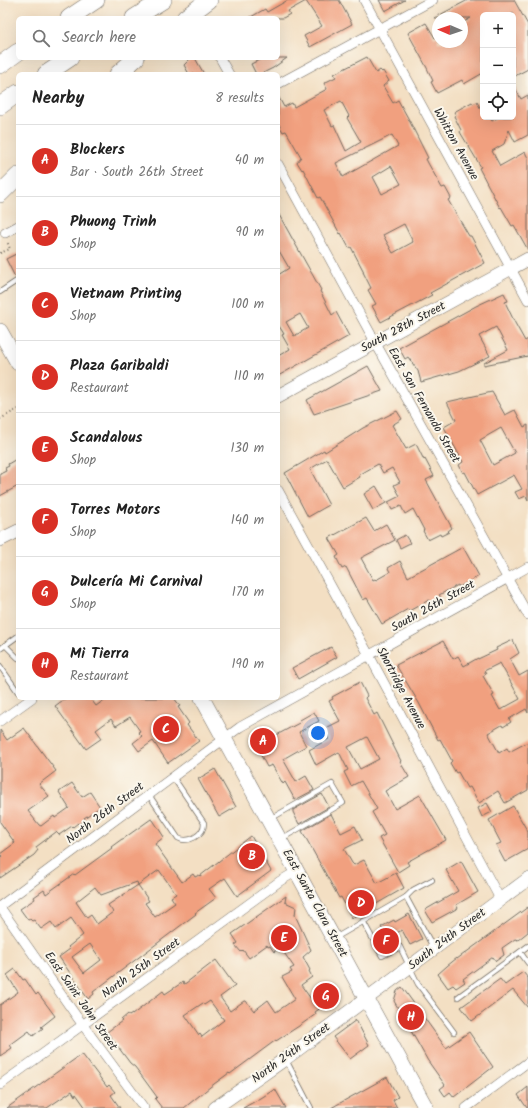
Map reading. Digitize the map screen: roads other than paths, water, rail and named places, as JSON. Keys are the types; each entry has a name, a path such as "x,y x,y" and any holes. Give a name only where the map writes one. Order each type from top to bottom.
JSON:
{"highway":[{"path":"72,16 96,0"},
{"path":"137,16 163,0"},
{"path":"188,16 209,0"},
{"path":"0,65 16,53"},
{"path":"49,72 67,60"},
{"path":"120,72 134,60"},
{"path":"0,106 16,94"},
{"path":"0,194 16,178"}],"main road":[{"name":"South 28th Street","path":"280,395 528,259"},
{"path":"0,331 16,355"},
{"path":"0,540 16,532"},
{"name":"East Santa Clara Street","path":"203,700 426,1108"},
{"name":"South 24th Street","path":"367,998 528,879"},
{"name":"North 24th Street","path":"215,1108 285,1059 367,998"}],"street":[{"name":"Whitton Avenue","path":"364,0 528,300"},
{"path":"280,83 433,0"},
{"path":"221,60 228,72"},
{"name":"East San Fernando Street","path":"280,168 375,342 528,615"},
{"path":"4,233 16,227"},
{"name":"Shortridge Avenue","path":"280,494 369,655 500,899"},
{"name":"South 26th Street","path":"224,738 240,727 528,568"},
{"path":"2,718 26,700"},
{"name":"North 26th Street","path":"0,906 224,738"},
{"name":"North 25th Street","path":"0,1085 297,871"},
{"name":"East Saint John Street","path":"0,906 83,1025 144,1108"},
{"path":"466,1108 528,1062"}],"lane":[{"path":"0,292 16,281"},
{"path":"0,649 16,637"},
{"path":"5,645 16,656"},
{"path":"0,666 16,689"},
{"path":"149,795 178,838 187,840 202,832 204,824 173,777"},
{"path":"269,820 332,784 343,804 280,840"},
{"path":"334,938 432,880"},
{"path":"406,896 434,948"},
{"path":"363,921 382,956 400,947 418,984 454,1032"},
{"path":"458,997 528,946"},
{"path":"520,952 528,963"},
{"path":"285,1059 310,1108"}],"place":[{"name":"Vietnam Printing","path":"166,729"},
{"name":"Blockers","path":"263,741"},
{"name":"Phuong Trinh","path":"252,856"},
{"name":"Plaza Garibaldi","path":"361,903"},
{"name":"Scandalous","path":"284,938"},
{"name":"Torres Motors","path":"386,941"},
{"name":"Dulcería Mi Carnival","path":"326,996"},
{"name":"Mi Tierra","path":"411,1017"}]}
